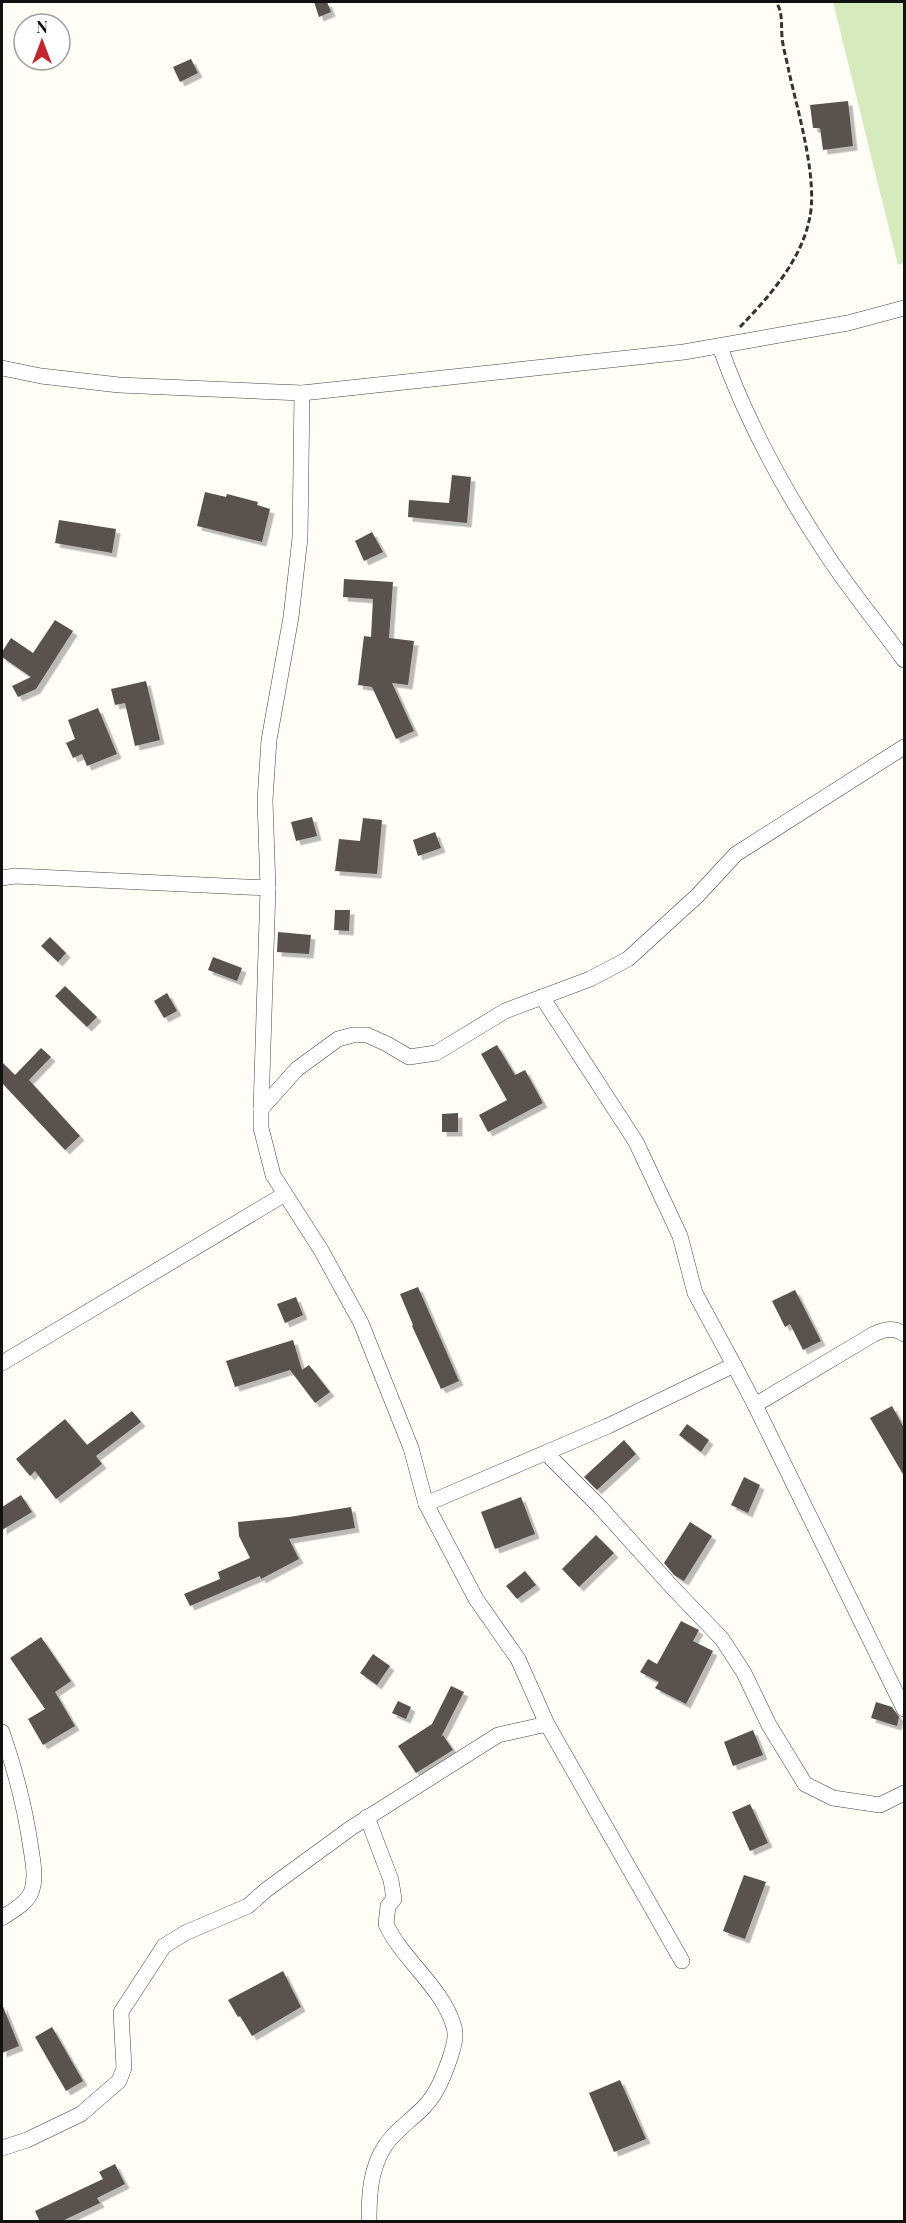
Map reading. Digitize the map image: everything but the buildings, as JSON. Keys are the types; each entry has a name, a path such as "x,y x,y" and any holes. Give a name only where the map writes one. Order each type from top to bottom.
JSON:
{"street":[{"path":"2,368 41,376 119,385 302,393 720,347 848,323 904,308"},
{"path":"720,347 736,392 770,461 822,548 904,660"},
{"path":"302,393 300,538 291,617 269,740 265,800 268,888 261,1128 273,1175 321,1250 361,1323 411,1448 426,1504 476,1599 518,1659 547,1724 681,1961"},
{"path":"261,1109 297,1069 338,1039 353,1035 366,1035 409,1057 436,1053 505,1011 590,979 628,959 697,896 736,854 904,747"},
{"path":"2,878 15,876 268,888"},
{"path":"542,997 636,1142 680,1236 695,1293 755,1405 904,1709"},
{"path":"2,1363 285,1194"},
{"path":"755,1405 874,1334 893,1329 904,1334"},
{"path":"426,1504 608,1426 734,1365"},
{"path":"546,1453 601,1508 722,1639 744,1673 769,1725 806,1785 833,1798 880,1805 904,1793"},
{"path":"2,2148 27,2140 81,2114 119,2081 124,2068 121,2012 164,1946 185,1933 248,1906 266,1890 366,1817 498,1735 547,1724"},
{"path":"2,1732 18,1777 26,1810 34,1870 32,1891 26,1901 2,1918"},
{"path":"366,1817 391,1880 394,1899 388,1906 386,1924 408,1958 437,1992 454,2029 455,2042 445,2072 430,2099 386,2145 372,2172 369,2222"}],"path":[{"path":"720,347 767,298 797,253 810,221 812,195 806,146 782,36 782,21 776,2"}],"green space":[{"path":"833,2 904,2 904,263 898,265"}]}
